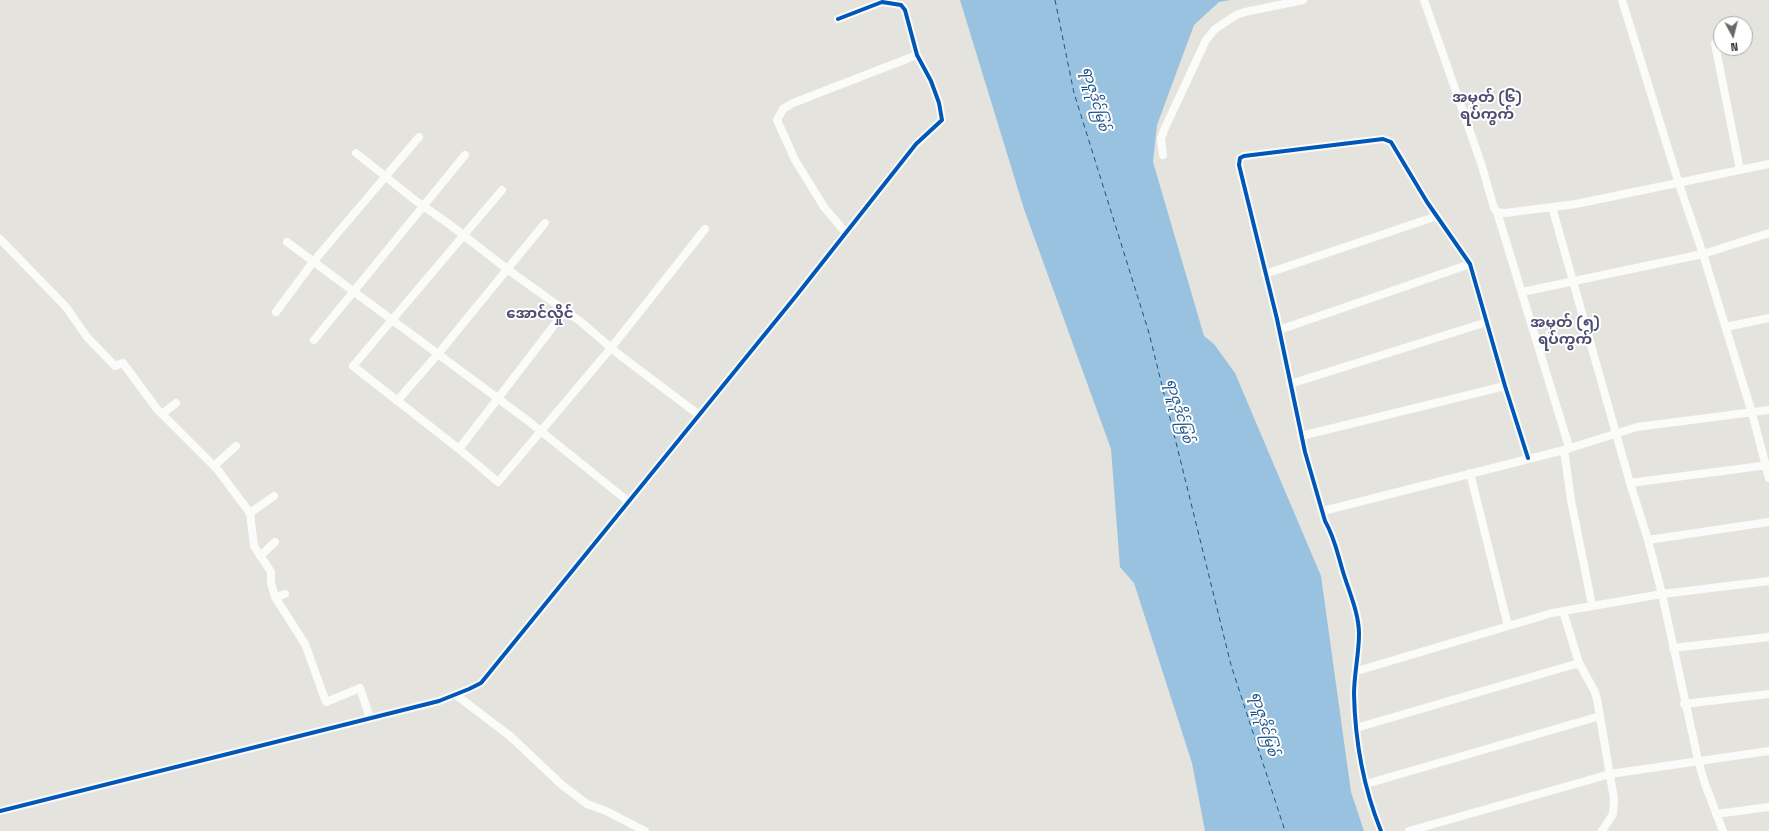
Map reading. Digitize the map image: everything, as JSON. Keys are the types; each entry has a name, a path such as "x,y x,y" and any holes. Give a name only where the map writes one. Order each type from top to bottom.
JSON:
{"street":[{"path":"1163,155 1161,139 1164,130 1202,48 1215,29 1236,15 1245,12 1303,0"},
{"path":"1424,0 1481,163 1494,208 1497,212 1522,292 1567,449 1572,500 1592,605"},
{"path":"1622,0 1679,184 1726,327 1752,413 1769,478"},
{"path":"0,811 439,701 481,683 629,502 916,144 942,120 939,103 931,80 917,55 905,10 901,5 882,2 838,19"},
{"path":"846,233 824,207 795,160 777,120 783,109 792,103 917,55"},
{"path":"1717,56 1740,170"},
{"path":"276,312 313,262 384,176 419,137"},
{"path":"1381,831 1372,808 1366,784 1356,728 1354,693 1359,633 1357,618 1337,547 1331,530 1325,521 1301,436 1279,330 1239,165 1240,158 1244,156 1388,139 1396,148 1427,202 1470,264 1504,386 1528,458"},
{"path":"356,153 507,269 565,311 699,415"},
{"path":"314,340 465,155"},
{"path":"1497,212 1505,213 1552,207 1679,184 1769,164"},
{"path":"502,190 353,366 459,449 498,482 540,430 611,348 705,229"},
{"path":"1552,207 1574,280 1630,483 1648,540 1662,594 1684,704 1698,760 1705,784 1723,831"},
{"path":"1265,274 1437,216"},
{"path":"397,400 438,354 545,223"},
{"path":"1522,292 1703,254 1769,232"},
{"path":"0,239 66,307 87,337 106,357 116,366 123,363 162,414 214,466 250,513 254,546 271,572 271,583 275,597 305,644 326,702 360,688 370,718"},
{"path":"287,242 540,430 629,502"},
{"path":"1279,330 1470,264"},
{"path":"459,449 499,399 565,311"},
{"path":"1726,327 1769,318"},
{"path":"1290,384 1487,322"},
{"path":"1301,436 1504,386"},
{"path":"162,414 176,403"},
{"path":"1323,511 1567,449 1616,432 1637,427 1769,410"},
{"path":"214,466 236,446"},
{"path":"1630,483 1767,466"},
{"path":"1470,473 1508,626"},
{"path":"250,513 274,496"},
{"path":"1648,540 1769,522"},
{"path":"260,556 276,542"},
{"path":"1356,670 1562,611 1662,594 1769,581"},
{"path":"275,597 285,594"},
{"path":"1562,611 1579,663 1594,690 1600,716 1614,799 1613,814 1602,831"},
{"path":"1673,648 1769,637"},
{"path":"1356,728 1579,663"},
{"path":"1684,704 1769,694"},
{"path":"456,695 510,736 562,785 587,804 606,810 645,831"},
{"path":"1366,784 1600,716"},
{"path":"1409,831 1610,774 1698,760 1769,751"},
{"path":"1716,814 1769,808"}],"water":[{"name":"ရာဇူဒိုင်မြစ်","path":"960,0 1230,0 1219,2 1194,25 1157,125 1153,162 1204,336 1214,344 1235,373 1321,576 1351,792 1364,831 1205,831 1192,763 1134,583 1120,567 1111,449 1024,209"}],"ferry route":[{"path":"1055,0 1074,93 1149,333 1231,665 1285,831"}],"cycle path":[{"path":"0,811 439,701 481,683 796,296 916,144 942,120 939,103 931,81 917,55 905,10 901,5 882,2 838,19"},
{"path":"1381,831 1365,781 1356,729 1354,694 1359,642 1358,619 1334,541 1325,521 1305,452 1277,319 1239,165 1240,158 1244,156 1383,139 1391,142 1427,202 1470,264 1505,386 1528,458"}],"district":[{"name":"အမှတ် (၆) ရပ်ကွက်","path":"1487,106"},
{"name":"အောင်လှိုင်","path":"540,314"},
{"name":"အမှတ် (၅) ရပ်ကွက်","path":"1565,332"}]}
